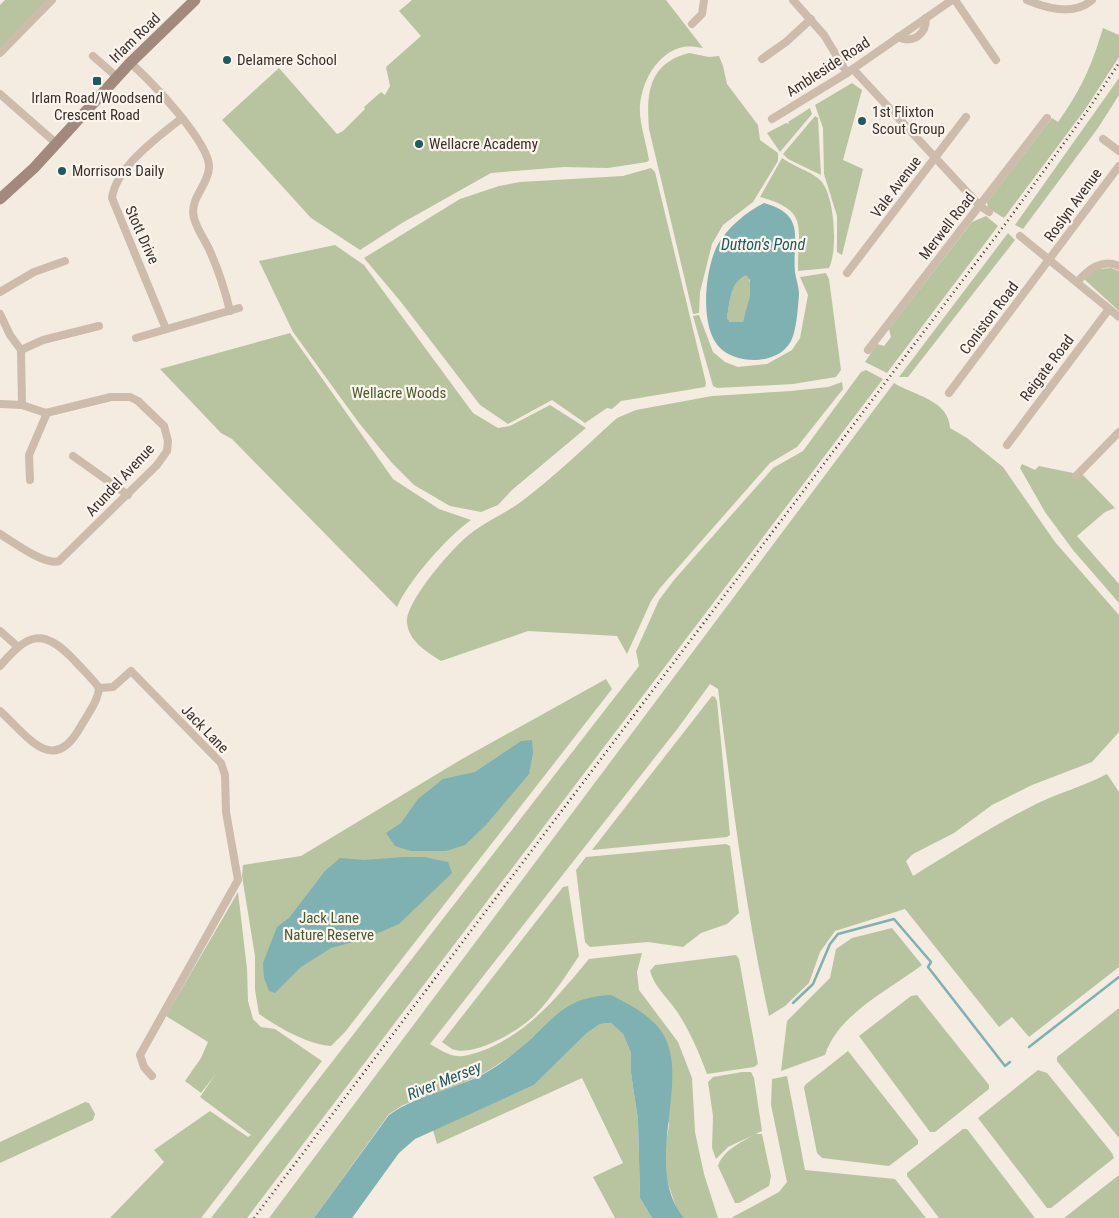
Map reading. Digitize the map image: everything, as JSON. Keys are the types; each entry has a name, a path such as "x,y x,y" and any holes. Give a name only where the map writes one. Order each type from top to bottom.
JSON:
{"street":[{"path":"0,53 52,0"},
{"name":"Irlam Road","path":"0,199 13,189 57,144 130,62 195,0"},
{"path":"692,24 702,14 704,0"},
{"path":"793,0 811,19 850,71 936,157 980,206 989,212"},
{"path":"953,0 996,60"},
{"name":"Ambleside Road","path":"772,119 850,71 898,37 909,40 919,36 924,29 926,18 953,0"},
{"path":"1028,0 1065,11 1080,8 1092,0"},
{"path":"775,62 766,57 811,19"},
{"name":"Irlam Road","path":"93,56 117,77"},
{"path":"130,62 143,73 182,118 196,138 210,166 197,193 193,212 197,227 220,274 230,311"},
{"path":"0,94 57,144"},
{"name":"Vale Avenue","path":"847,274 966,117"},
{"name":"Stott Drive","path":"166,329 112,198 116,184 137,156 156,137 182,118"},
{"name":"Merwell Road","path":"868,350 1047,118"},
{"path":"1103,138 1119,151"},
{"name":"Roslyn Avenue","path":"1050,260 1119,166"},
{"path":"1020,236 1119,317"},
{"path":"0,292 34,272 64,260"},
{"name":"Coniston Road","path":"949,393 1050,260"},
{"path":"1077,282 1086,272 1102,264 1119,266"},
{"path":"136,338 239,308"},
{"name":"Reigate Road","path":"1007,444 1109,308"},
{"path":"0,314 21,350 22,405"},
{"path":"21,350 43,340 98,326"},
{"name":"Arundel Avenue","path":"0,534 40,558 54,563 64,558 157,465 167,450 166,432 160,420 138,401 121,396 46,413"},
{"path":"0,404 22,405 46,413 29,455 27,475"},
{"path":"1076,476 1119,432"},
{"path":"76,461 128,495"},
{"path":"0,632 17,646"},
{"path":"0,666 17,646 38,639 55,642 99,688 95,701 79,731 63,750 57,752 44,750 0,711"},
{"name":"Jack Lane","path":"99,688 113,687 131,670 221,764 226,775 226,812 238,880 140,1054 144,1067 152,1076"}],"green space":[{"path":"5,0 48,0 0,49 0,5"},
{"name":"Wellacre Academy","path":"412,0 666,0 703,48 683,47 672,51 663,57 648,76 641,99 640,111 649,160 647,162 608,168 564,167 491,173 402,223 360,250 311,218 222,120 279,68 337,134 343,131 365,109 364,107 381,92 385,95 390,86 386,67 421,36 399,11"},
{"path":"1103,28 1119,35 1119,57 1084,111 1004,218 988,208 987,202 1052,118 1058,122 1066,110 1085,77"},
{"path":"689,53 709,57 719,56 727,84 758,125 760,140 778,153 778,161 753,202 723,225 712,244 700,292 699,313 693,314 649,129 648,116 650,92 658,72 665,64"},
{"path":"1119,78 1119,95 1098,128 1023,229 1015,225"},
{"path":"852,83 862,90 843,160 863,169 842,255 837,252 837,216 824,174 823,128 815,105"},
{"path":"810,108 812,114 780,152 767,133 786,123 789,124 788,122"},
{"path":"815,116 818,118 821,175 788,159 783,154"},
{"path":"782,158 816,177 825,187 834,222 834,249 829,268 798,271 799,232 798,223 794,215 787,208 776,202 760,197"},
{"path":"651,168 655,172 706,383 705,387 621,401 612,409 607,408 585,423 552,400 508,424 480,405 401,302 364,258 460,199 499,186 520,182 623,176"},
{"path":"986,216 998,226 887,373 865,362 877,344 884,346 891,337 889,329 972,222"},
{"path":"1008,233 1015,240 908,377 899,377"},
{"name":"Wellacre Woods","path":"335,245 364,265 473,413 498,428 510,426 550,405 586,428 512,490 498,505 481,512 450,506 414,485 392,463 359,423 293,332 259,261"},
{"path":"1111,268 1119,271 1119,311 1084,279 1097,269"},
{"path":"826,273 829,279 841,370 836,377 793,384 717,388 713,386 693,316 699,315 713,352 725,362 738,367 767,364 792,350 800,338 808,295 800,277"},
{"path":"746,274 751,291 747,311 743,322 730,322 727,318 734,287 741,277"},
{"path":"290,333 393,479 439,509 471,520 429,560 410,584 397,607 232,439 221,433 160,369"},
{"path":"866,370 883,379 247,1218 211,1218 639,666 636,651 659,600 674,580 773,468 803,451 861,372"},
{"path":"842,382 843,389 797,447 770,463 660,588 651,601 627,654 617,636 528,631 441,661 419,645 411,635 407,622 414,601 422,588 453,550 470,534 516,505 534,491 617,418 636,410 712,396 791,391 828,387"},
{"path":"894,383 937,405 944,411 950,428 967,438 1003,467 1055,542 1119,615 1119,732 1092,762 1032,785 992,805 954,833 913,854 906,861 913,876 1020,812 1107,774 1119,792 1119,967 1029,1037 1012,1017 999,1027 905,909 835,931 820,952 809,983 785,1006 769,1016 746,894 718,689 710,684 678,728 430,1044 446,1053 457,1056 468,1055 487,1049 503,1041 531,1022 567,986 589,959 642,953 637,972 639,990 678,1042 692,1078 695,1132 704,1174 718,1218 684,1218 677,1210 666,1177 665,1149 669,1125 640,1011 534,1036 517,1052 486,1072 455,1087 403,1105 389,1114 314,1218 269,1218"},
{"path":"1022,464 1035,470 1039,466 1083,475 1115,508 1105,512 1077,536 1119,584 1119,603 1073,550 1045,512 1020,468"},
{"name":"Jack Lane Nature Reserve","path":"606,679 612,689 345,1032 331,1046 312,1042 294,1034 275,1025 259,1014 255,990 255,956 242,876 243,865 301,856 462,759"},
{"path":"712,696 717,701 730,835 727,837 592,850"},
{"path":"726,844 730,846 739,913 727,924 701,933 683,947 648,942 590,947 585,942 576,870 586,857"},
{"path":"568,886 579,956 547,1001 535,1015 519,1028 484,1046 461,1051 452,1049 442,1042 563,887"},
{"path":"238,892 247,969 248,1001 253,1019 261,1027 275,1029 322,1061 201,1218 110,1218 164,1162 154,1150 210,1111 248,1137 251,1135 200,1097 215,1075 201,1093 185,1081 201,1058 208,1042 166,1016"},
{"path":"892,928 922,965 853,1015 841,1027 825,1055 781,1071 787,1021 830,978 836,949 852,938"},
{"path":"736,955 739,959 758,1064 754,1067 707,1074 686,1027 678,1013 658,988 650,971 655,965"},
{"path":"917,995 989,1085 989,1089 935,1132 930,1132 859,1036 911,996"},
{"path":"1119,1008 1119,1138 1057,1061 1057,1057"},
{"path":"611,1023 623,1034 631,1053 631,1073 638,1120 640,1198 652,1218 615,1218 593,1177 623,1163 582,1078 437,1144 433,1130 534,1085 587,1033 600,1024"},
{"path":"848,1051 918,1140 918,1144 889,1166 822,1158 817,1153 804,1088 805,1085"},
{"path":"1038,1070 1047,1073 1112,1153 1114,1158 1051,1208 1047,1208 978,1118"},
{"path":"751,1072 754,1078 762,1131 728,1147 716,1159 712,1148 713,1116 708,1082 713,1077"},
{"path":"787,1076 805,1170 895,1179 926,1218 731,1218 779,1192 787,1182 771,1105 772,1079"},
{"path":"85,1102 89,1103 95,1114 93,1120 0,1163 0,1142"},
{"path":"963,1129 967,1129 1035,1218 939,1218 907,1176 907,1173"},
{"path":"755,1134 762,1134 771,1176 769,1186 739,1203 735,1203 718,1166 720,1160 728,1151"},
{"path":"1119,1175 1119,1218 1064,1218"}],"water":[{"name":"Dutton's Pond","path":"764,203 778,208 787,214 792,221 795,238 795,272 799,294 793,336 788,346 780,353 771,357 749,360 728,354 713,339 709,327 706,298 709,269 717,246 732,227","holes":["746,275 750,280 750,296 743,322 730,322 727,318 734,287"]},
{"path":"532,740 533,753 529,774 486,825 465,845 446,851 411,851 395,846 386,833 401,823 418,799 443,779 475,772 521,741"},
{"path":"424,857 448,862 452,873 399,924 364,939 331,948 301,967 275,993 269,991 264,978 263,963 277,927 289,918 325,871 340,858 364,860"},
{"path":"611,995 648,1017 658,1027 668,1046 672,1068 672,1093 666,1146 666,1172 672,1196 684,1218 652,1218 640,1198 638,1120 631,1073 631,1053 623,1034 611,1023 600,1024 587,1033 534,1085 415,1139 399,1153 352,1218 314,1218 389,1115 412,1102 487,1072 517,1051 559,1013 576,1002 597,996"}],"waterway":[{"path":"793,1003 813,984 830,944 838,934 894,919 931,962 928,967 1005,1066 1010,1062"},
{"path":"1029,1047 1119,977"}],"railway":[{"path":"254,1218 1009,219 1088,110 1119,63"}],"place":[{"name":"Delamere School","path":"227,60"},
{"name":"Irlam Road/Woodsend Crescent Road","path":"97,81"},
{"name":"1st Flixton Scout Group","path":"862,121"},
{"name":"Wellacre Academy","path":"419,144"},
{"name":"Morrisons Daily","path":"62,171"}],"water label":[{"name":"River Mersey","path":"444,1080"}]}
